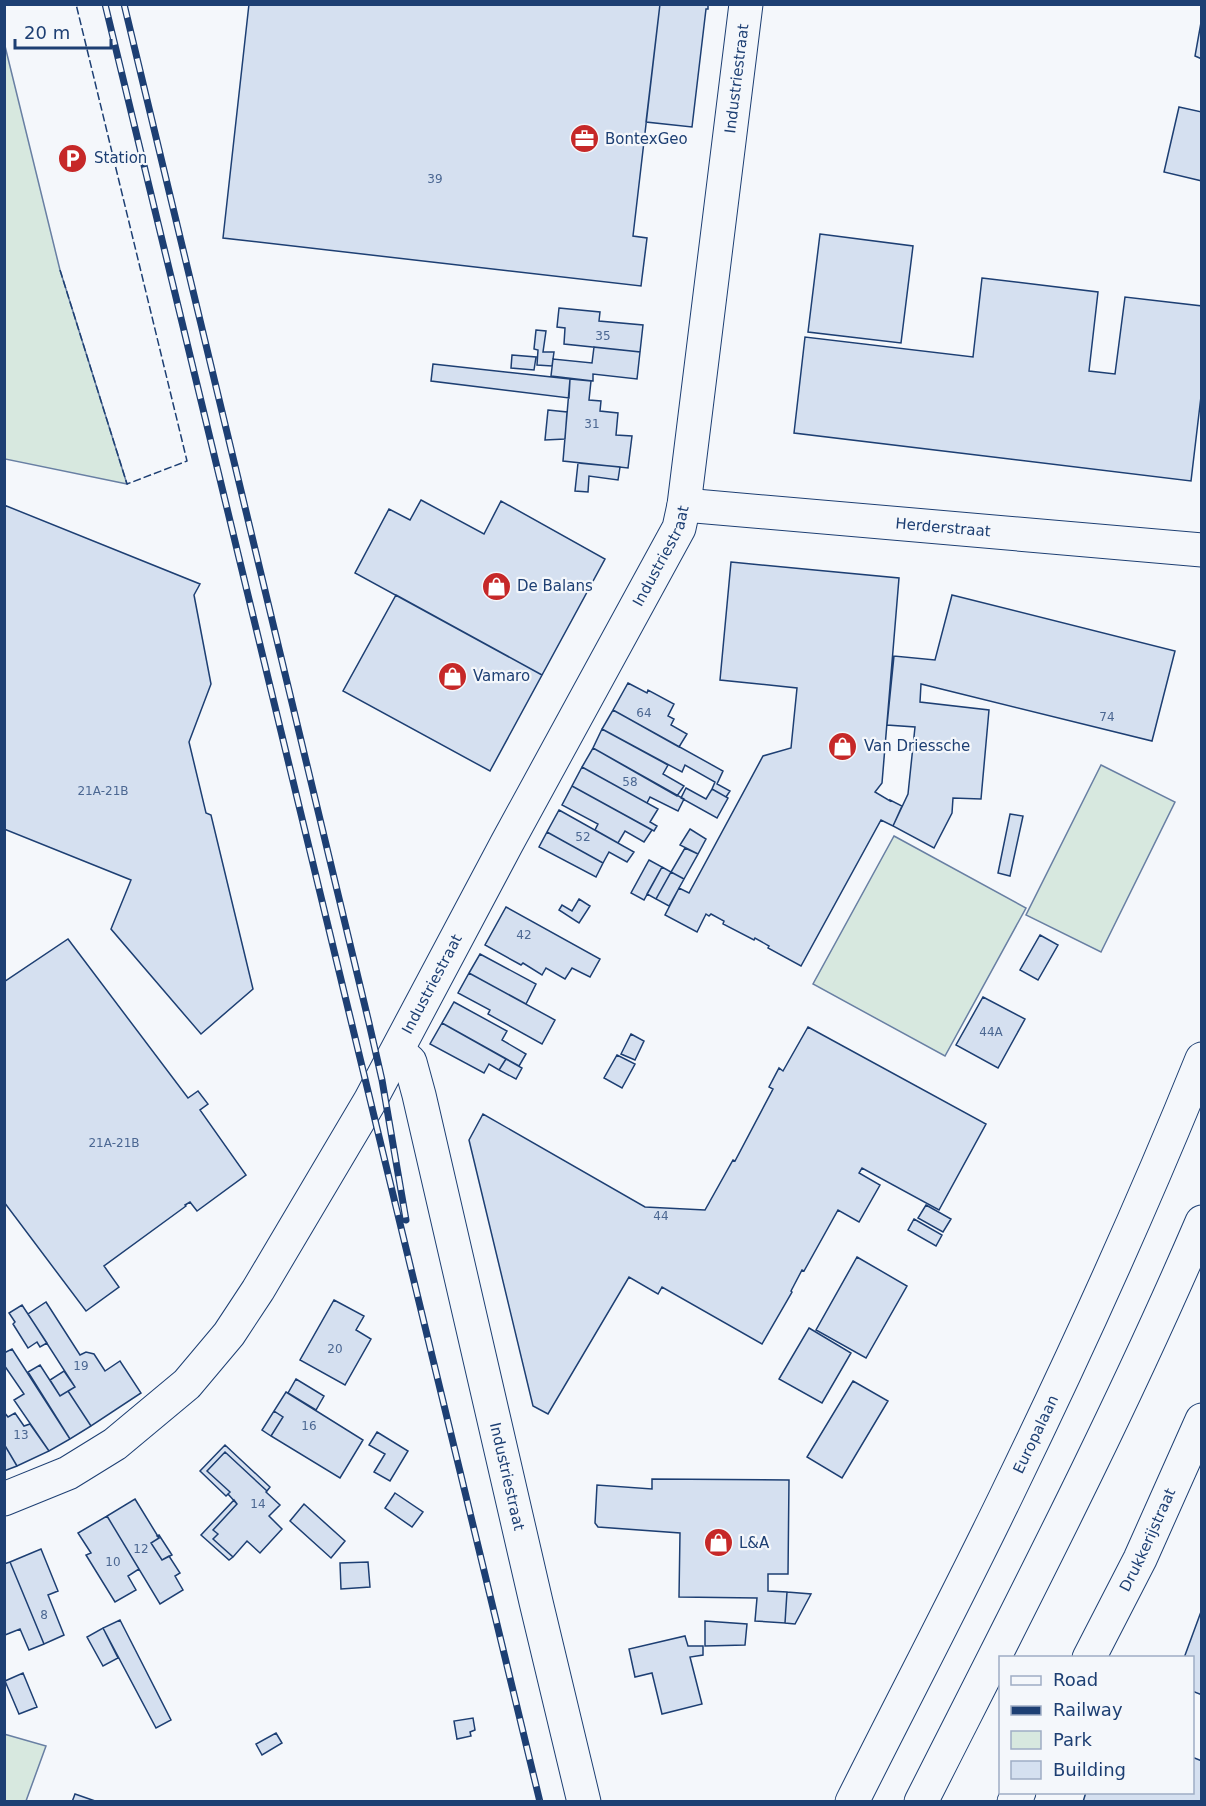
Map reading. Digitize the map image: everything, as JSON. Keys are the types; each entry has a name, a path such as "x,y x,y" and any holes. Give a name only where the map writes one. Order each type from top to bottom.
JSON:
{"main road":[{"name":"Industriestraat","path":"4,1499 68,1473 115,1444 187,1384 229,1334 258,1290 398,1051 678,528 684,505 746,4"},
{"name":"Herderstraat","path":"684,505 1202,550"},
{"name":"Industriestraat","path":"398,1051 410,1062 419,1095 584,1802"},
{"name":"Europalaan","path":"852,1802 1014,1479 1104,1288 1202,1059"},
{"path":"921,1802 1065,1516 1162,1315 1202,1222"},
{"name":"Drukkerijstraat","path":"1090,1656 1140,1559 1202,1420"}],"green space":[{"path":"5,46 60,270 127,484 5,459"},
{"path":"1101,765 1175,802 1101,952 1026,915"},
{"path":"894,836 1026,908 945,1056 813,984"},
{"path":"4,1734 46,1746 26,1801 5,1801"}],"building":[{"path":"249,4 660,4 633,236 647,238 641,286 223,238"},
{"path":"660,4 707,4 708,6 692,127 646,122"},
{"path":"1202,17 1202,59 1195,56"},
{"path":"1179,107 1202,112 1202,181 1164,172"},
{"path":"820,234 913,246 901,343 808,332"},
{"path":"982,278 1098,292 1089,371 1115,374 1125,297 1202,306 1202,388 1191,481 794,433 805,337 973,357"},
{"path":"559,308 600,312 599,321 643,325 640,352 564,344 565,328 557,327"},
{"path":"536,330 546,331 543,352 554,352 552,366 537,365 538,350 534,349"},
{"path":"594,347 640,352 637,379 593,374 593,381 551,376 553,359 592,363"},
{"path":"512,355 536,357 534,370 511,368"},
{"path":"433,364 570,379 569,398 431,381"},
{"path":"570,379 591,381 589,400 601,401 600,411 618,413 616,435 632,436 628,468 563,461"},
{"path":"548,410 567,412 565,439 545,440"},
{"path":"578,463 620,467 618,480 589,476 588,492 575,491"},
{"path":"421,500 484,534 501,501 605,559 542,675 355,573 389,509 410,520"},
{"path":"4,505 200,584 194,595 211,684 189,742 206,813 211,815 253,989 201,1034 111,929 131,880 4,829"},
{"path":"731,562 899,578 882,783 875,792 902,806 893,826 881,820 801,966 755,938 754,940 723,924 724,921 711,914 709,916 706,914 697,932 665,915 679,888 689,893 763,756 791,748 797,688 720,680"},
{"path":"396,595 542,675 490,771 343,691"},
{"path":"952,595 1175,651 1152,741 921,684 920,702 989,710 981,799 953,798 952,813 934,848 893,826 908,794 915,727 887,725 894,656 935,660"},
{"path":"628,683 647,693 648,690 674,704 668,716 674,719 671,725 687,734 679,747 613,710"},
{"path":"613,710 723,771 717,784 730,791 726,797 712,789 715,782 685,765 682,772 602,729"},
{"path":"602,729 668,765 663,774 684,786 677,796 593,748"},
{"path":"593,748 684,799 678,811 650,797 647,803 582,767"},
{"path":"582,767 658,809 650,822 657,826 654,831 572,786"},
{"path":"572,786 652,830 644,842 625,831 618,843 595,830 598,824 562,805"},
{"path":"686,788 706,799 712,789 728,798 717,818 681,798"},
{"path":"559,810 634,852 627,862 609,852 603,863 547,832"},
{"path":"1010,814 1023,816 1010,876 998,873"},
{"path":"690,829 706,839 698,854 680,845"},
{"path":"547,832 603,863 596,877 539,847"},
{"path":"685,848 698,854 684,879 671,872"},
{"path":"649,860 662,867 644,900 631,893"},
{"path":"662,867 671,872 656,899 647,894"},
{"path":"671,872 684,879 669,906 656,899"},
{"path":"579,899 590,906 579,923 559,910 562,905 572,911"},
{"path":"506,907 600,959 590,977 572,968 565,979 546,968 542,975 485,945"},
{"path":"1040,935 1058,945 1038,980 1020,970"},
{"path":"68,939 188,1098 198,1091 208,1104 200,1110 246,1175 197,1211 190,1202 185,1205 104,1266 119,1287 86,1311 4,1202 4,982"},
{"path":"480,954 536,984 526,1004 469,973"},
{"path":"469,973 555,1020 542,1044 488,1014 490,1010 458,993"},
{"path":"983,997 1025,1019 998,1068 956,1045"},
{"path":"454,1002 507,1031 502,1040 526,1054 519,1066 442,1023"},
{"path":"442,1023 506,1059 499,1070 489,1064 484,1073 430,1044"},
{"path":"808,1027 986,1124 939,1210 862,1168 859,1173 880,1185 859,1222 838,1210 762,1344 662,1287 658,1294 629,1277 548,1414 533,1406 469,1140 483,1114 645,1207 705,1210 733,1160 735,1161 773,1089 769,1087 779,1068 783,1071"},
{"path":"631,1034 644,1041 635,1060 621,1054"},
{"path":"617,1055 635,1064 622,1088 604,1078"},
{"path":"506,1059 522,1068 516,1079 499,1070"},
{"path":"926,1205 951,1219 943,1232 918,1218"},
{"path":"914,1219 942,1235 936,1246 908,1230"},
{"path":"857,1257 907,1286 866,1358 816,1330"},
{"path":"334,1300 364,1316 356,1330 371,1339 345,1385 300,1360"},
{"path":"46,1302 80,1355 86,1352 94,1354 105,1371 120,1361 141,1393 91,1426 68,1391 75,1387 28,1314"},
{"path":"22,1305 47,1343 40,1347 37,1342 28,1348 13,1324 15,1322 9,1313"},
{"path":"809,1328 851,1353 822,1403 779,1379"},
{"path":"12,1349 70,1439 49,1451 14,1400 24,1394 4,1365 4,1353"},
{"path":"40,1365 60,1396 68,1391 91,1426 70,1439 28,1372"},
{"path":"64,1371 75,1387 60,1396 50,1380"},
{"path":"296,1379 324,1396 316,1410 288,1393"},
{"path":"853,1381 888,1401 842,1478 807,1457"},
{"path":"286,1392 363,1440 340,1478 271,1436 283,1417 274,1411"},
{"path":"274,1411 283,1417 271,1436 262,1430"},
{"path":"4,1412 8,1417 15,1413 24,1426 30,1424 49,1451 17,1466 4,1444"},
{"path":"377,1432 408,1451 390,1481 374,1472 385,1454 369,1445"},
{"path":"4,1444 17,1466 4,1471"},
{"path":"225,1445 270,1487 267,1491 225,1452 207,1471 230,1492 226,1496 200,1471"},
{"path":"225,1452 280,1505 269,1516 282,1529 260,1553 247,1541 233,1557 213,1539 218,1534 213,1530 237,1504 228,1494 230,1492 207,1471"},
{"path":"652,1479 789,1480 788,1574 768,1574 768,1591 787,1592 785,1623 755,1621 757,1598 679,1597 680,1533 598,1527 595,1523 597,1485 652,1489"},
{"path":"395,1493 423,1512 412,1527 385,1508"},
{"path":"135,1499 159,1538 151,1543 162,1560 169,1556 180,1573 175,1576 183,1590 160,1604 107,1516"},
{"path":"234,1500 237,1504 213,1530 218,1534 213,1539 233,1557 229,1560 201,1535"},
{"path":"304,1504 345,1541 331,1558 290,1521"},
{"path":"107,1516 139,1569 128,1576 136,1590 115,1602 86,1555 91,1553 78,1533"},
{"path":"159,1535 172,1555 162,1560 151,1543 159,1538 157,1536"},
{"path":"41,1549 58,1591 48,1595 64,1635 44,1644 10,1562"},
{"path":"10,1562 44,1644 29,1650 20,1629 5,1635 4,1633 4,1564"},
{"path":"368,1562 370,1587 341,1589 340,1563"},
{"path":"787,1592 811,1594 795,1624 785,1623"},
{"path":"1202,1609 1202,1695 1194,1692 1194,1656 1185,1656"},
{"path":"120,1620 171,1720 156,1728 103,1628"},
{"path":"705,1621 747,1624 745,1645 705,1646"},
{"path":"103,1628 118,1658 103,1666 87,1637"},
{"path":"685,1636 688,1646 703,1646 703,1655 690,1657 702,1704 662,1714 652,1673 635,1677 629,1649"},
{"path":"23,1673 37,1707 19,1714 5,1681"},
{"path":"473,1718 475,1730 470,1732 471,1736 457,1739 454,1721"},
{"path":"276,1733 282,1743 262,1755 256,1744"},
{"path":"1194,1758 1202,1761 1202,1802 1083,1802 1085,1794 1194,1794"},
{"path":"75,1794 98,1802 72,1802"}],"railway":[{"path":"105,4 540,1802"},
{"path":"124,4 369,1023 382,1080 406,1220"}],"fence":[{"path":"60,270 127,484 187,461 76,4"}],"place":[{"name":"BontexGeo","path":"584,139"},
{"name":"Station","path":"73,158"},
{"name":"De Balans","path":"496,586"},
{"name":"Vamaro","path":"452,676"},
{"name":"Van Driessche","path":"843,746"},
{"name":"L&A","path":"718,1543"}]}
